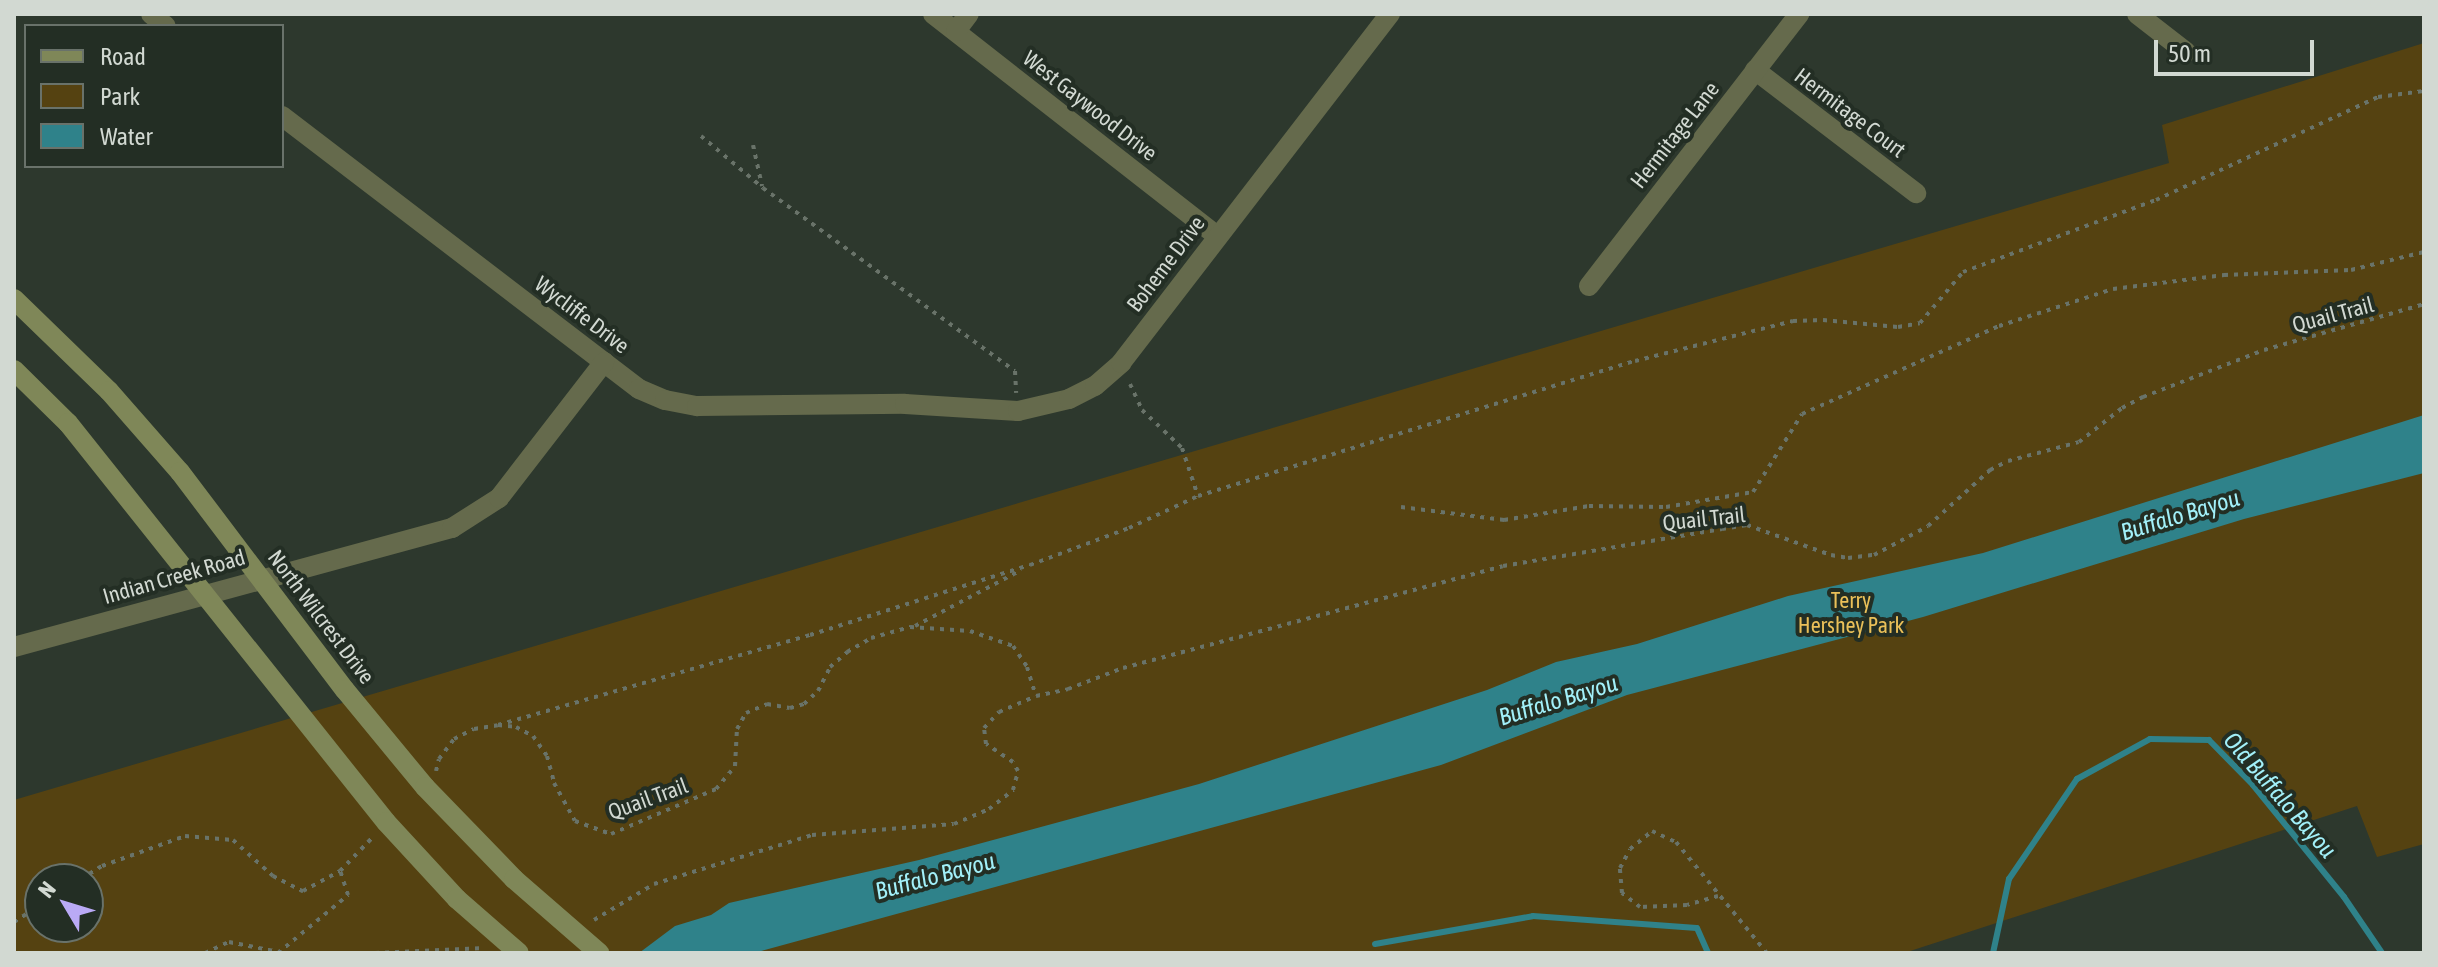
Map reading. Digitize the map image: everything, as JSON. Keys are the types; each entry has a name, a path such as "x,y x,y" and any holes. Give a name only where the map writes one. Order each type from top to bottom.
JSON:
{"main road":[{"name":"North Wilcrest Drive","path":"14,299 109,391 170,460 345,690 425,787 514,879 599,953"},
{"path":"14,370 68,423 206,592 386,822 457,899 519,953"}],"street":[{"name":"West Gaywood Drive","path":"933,14 1217,236"},
{"path":"956,31 969,14"},
{"name":"Boheme Drive","path":"905,404 1018,411 1069,399 1095,386 1121,363 1390,14"},
{"name":"Hermitage Lane","path":"1589,286 1799,14"},
{"path":"2137,14 2186,52"},
{"name":"Hermitage Court","path":"1755,70 1916,193"},
{"name":"Wycliffe Drive","path":"284,118 639,389 665,400 697,406 905,404"},
{"name":"Indian Creek Road","path":"14,647 206,592 452,528 499,498 604,362"}],"path":[{"path":"425,787 434,779 439,759 454,739 474,729 498,725 810,635 1030,565 1129,528 1198,496 1635,361 1793,321 1823,320 1898,327 1920,323 1963,272 2156,200 2378,97 2424,91"},
{"path":"701,136 763,188 1015,371 1018,411"},
{"path":"753,145 763,188"},
{"path":"1401,507 1504,520 1589,506 1666,507 1753,492 1802,414 1999,326 2113,289 2224,275 2351,270 2424,252"},
{"name":"Quail Trail","path":"580,925 654,884 812,835 935,827 954,824 989,809 1013,790 1018,771 1013,762 986,744 984,728 999,712 1036,696 1068,689 1138,664 1503,566 1690,534 1747,525 1831,555 1848,558 1874,555 1928,526 1990,470 2008,461 2079,442 2122,408 2143,397 2264,350 2424,304"},
{"path":"1121,363 1142,410 1182,448 1198,496"},
{"path":"913,627 1030,565"},
{"name":"Quail Trail","path":"498,725 516,727 533,736 547,756 554,783 575,821 611,834 716,789 735,766 737,729 746,713 767,704 790,708 804,704 818,691 830,667 847,652 871,638 913,627 970,631 1013,646 1027,667 1036,696"},
{"path":"104,865 185,836 233,840 273,876 303,891 340,871 386,822"},
{"path":"1718,896 1687,905 1640,907 1622,893 1620,868 1630,849 1652,831 1676,842 1767,953"},
{"path":"205,953 229,942 281,953 348,895 340,871"},
{"path":"375,953 487,948"}],"green space":[{"name":"Terry Hershey Park","path":"2424,43 2424,844 2377,857 2357,806 1904,953 14,953 14,800 2169,163 2162,125"}],"water":[{"name":"Buffalo Bayou","path":"2424,415 2424,473 2244,519 1923,617 1627,695 1441,765 754,953 639,953 675,926 711,915 729,903 919,860 1199,784 1487,690 1556,662 1637,644 1788,596 1983,553"}],"waterway":[{"name":"Old Buffalo Bayou","path":"1993,953 2009,879 2077,779 2150,739 2209,740 2253,785 2344,897 2382,953"},
{"name":"Old Buffalo Bayou","path":"1375,944 1533,916 1697,928 1708,953"}]}
